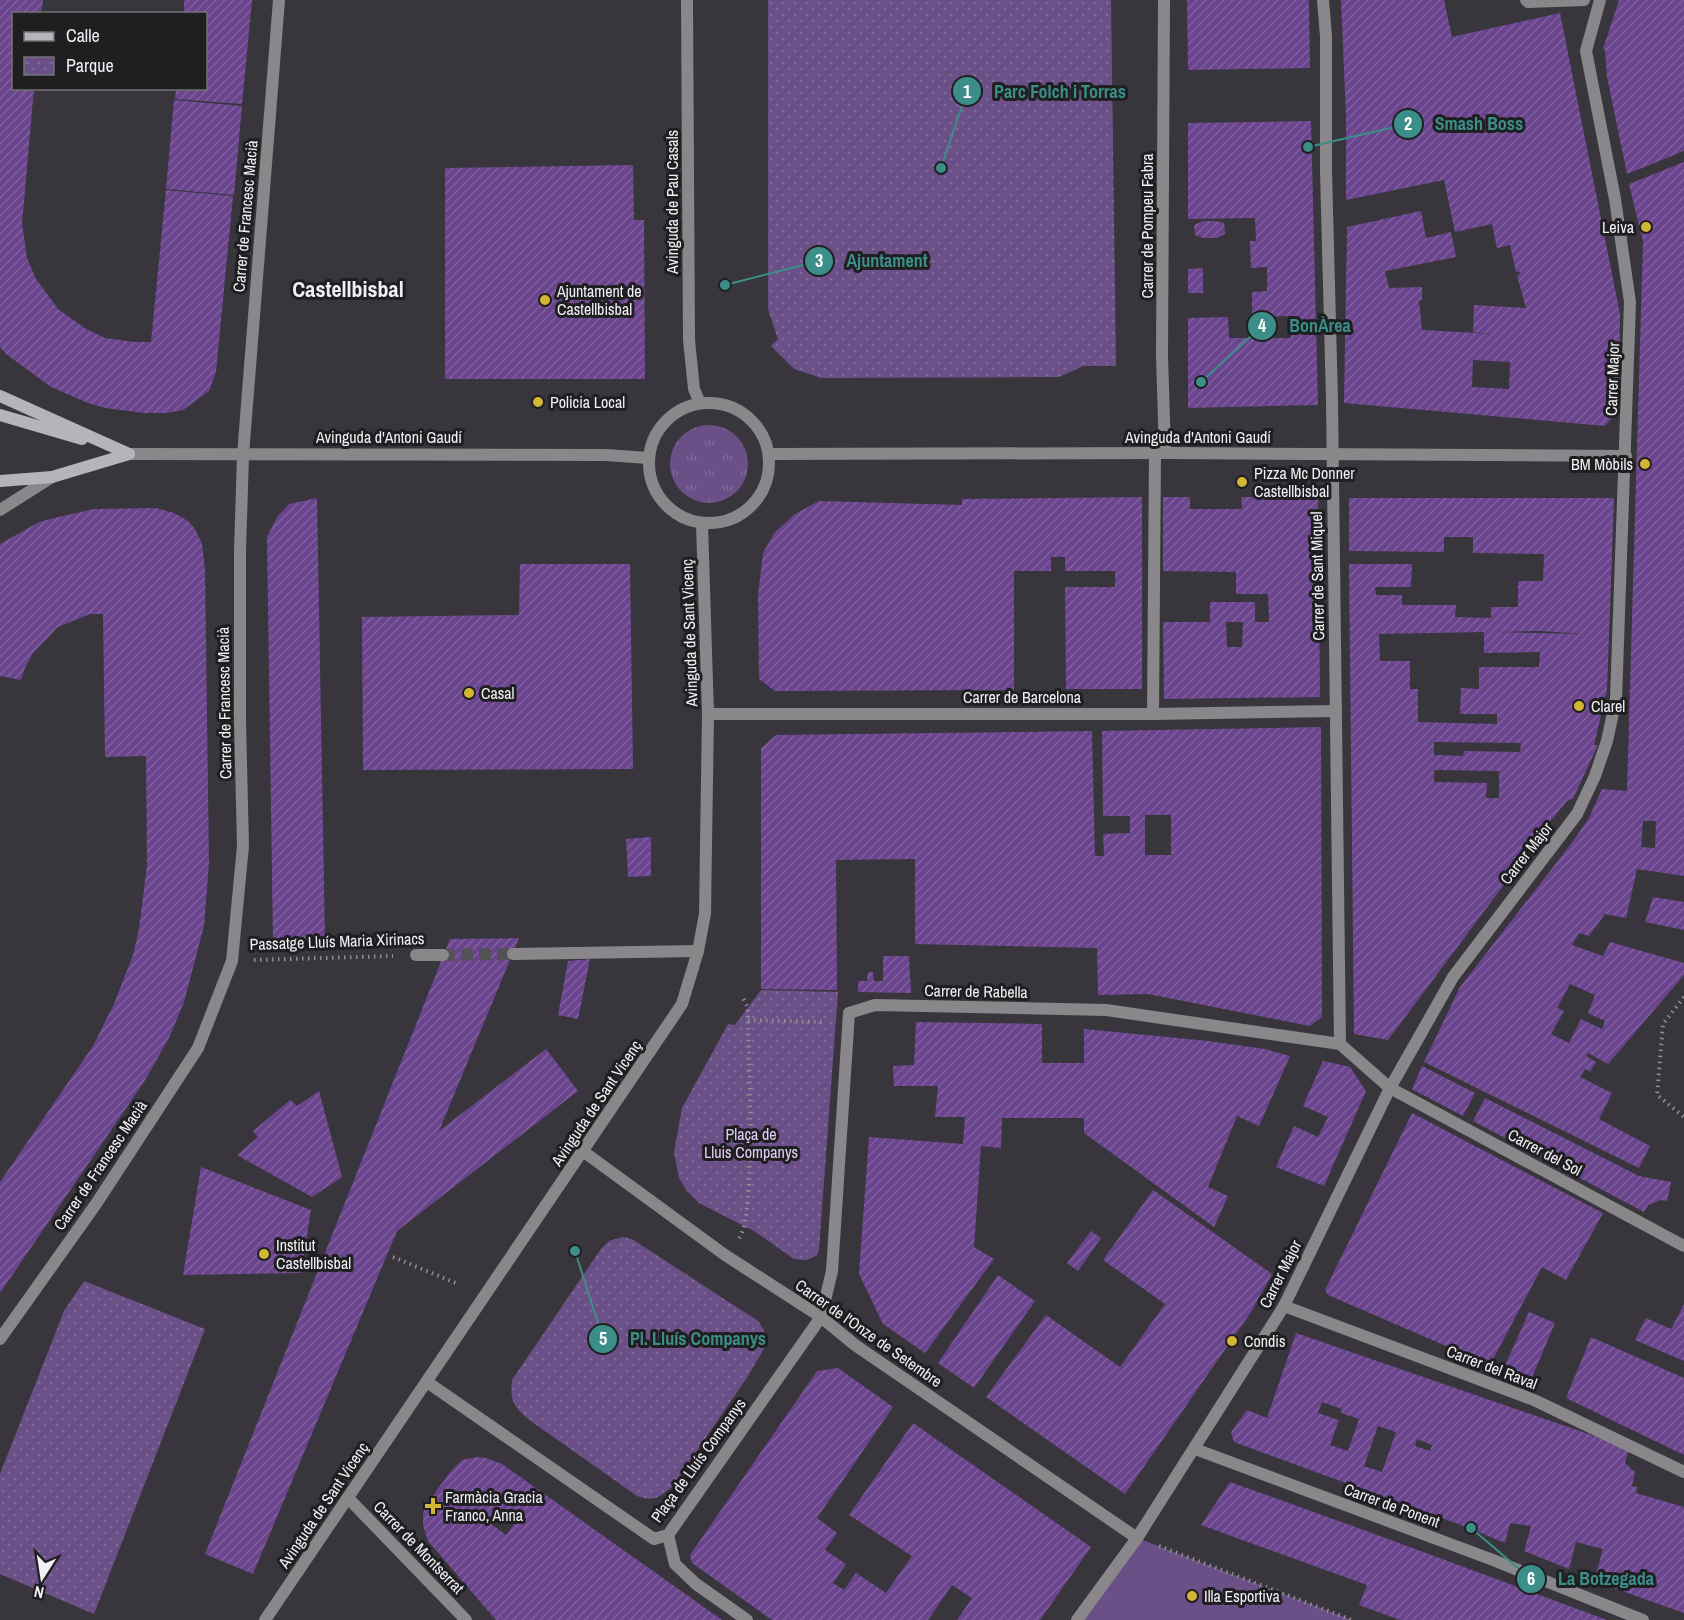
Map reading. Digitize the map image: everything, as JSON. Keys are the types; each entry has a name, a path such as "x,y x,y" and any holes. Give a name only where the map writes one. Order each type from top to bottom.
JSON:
{"street":[{"name":"Carrer de Francesc Macià","path":"0,1338 96,1204 198,1048 232,961 243,846 240,551 243,454 279,0"},
{"name":"Avinguda de Pau Casals","path":"687,0 689,340 694,389 699,403"},
{"name":"Carrer de Pompeu Fabra","path":"1153,714 1162,356 1164,0"},
{"name":"Carrer de Sant Miquel","path":"1323,0 1326,36 1326,171 1340,1044"},
{"path":"1526,0 1528,2 1584,0"},
{"name":"Carrer Major","path":"1077,1620 1137,1538 1284,1306 1390,1088 1453,977 1577,814 1595,776 1607,741 1616,699 1630,302 1615,199 1586,51 1600,0"},
{"path":"0,396 129,454"},
{"path":"699,403 719,403 737,409 752,420 764,435 770,454 770,472 764,490 753,505 738,516 721,522 702,523 684,518 668,508 657,494 650,477 648,458 653,438 664,422 680,409 699,403"},
{"path":"0,415 129,454"},
{"name":"Avinguda d'Antoni Gaudí","path":"770,454 1160,453 1626,456"},
{"name":"Avinguda d'Antoni Gaudí","path":"129,454 606,455 648,458"},
{"path":"0,481 52,477 129,454"},
{"path":"0,510 52,477"},
{"name":"Avinguda de Sant Vicenç","path":"265,1620 584,1152 682,1004 698,951 705,914 708,714 702,523"},
{"name":"Carrer de Barcelona","path":"708,714 1153,714 1336,711"},
{"path":"513,954 698,951"},
{"name":"Passatge Lluís Maria Xirinacs","path":"416,955 443,955"},
{"name":"Carrer de Rabella","path":"849,1022 849,1012 875,1005 1106,1010 1340,1044"},
{"path":"821,1317 832,1271 849,1022"},
{"path":"1340,1044 1390,1088"},
{"name":"Carrer del Sol","path":"1390,1088 1684,1246"},
{"name":"Carrer de l'Onze de Setembre","path":"584,1152 724,1255 821,1317 855,1345 1137,1538"},
{"name":"Carrer del Raval","path":"1284,1306 1534,1400 1684,1472"},
{"name":"Plaça de Lluís Companys","path":"427,1382 654,1539 669,1535 821,1317"},
{"name":"Carrer de Ponent","path":"1195,1449 1493,1560 1643,1620"},
{"name":"Carrer de Montserrat","path":"348,1498 466,1620"},
{"path":"669,1535 675,1564 696,1584 747,1620"}],"path":[{"name":"Passatge Lluís Maria Xirinacs","path":"232,961 416,955"},
{"path":"737,1241 745,1227 750,1189 748,1008 742,996"},
{"path":"1684,997 1663,1024 1657,1095 1684,1117"},
{"path":"748,1020 849,1022"},
{"path":"393,1257 458,1284"},
{"path":"1137,1538 1352,1620"}],"green space":[{"path":"768,0 1111,0 1116,366 1083,366 1059,377 821,378 794,369 771,346 778,339 768,309"},
{"path":"709,425 724,428 737,436 745,449 748,464 745,479 737,492 724,500 709,503 694,500 681,492 673,479 670,464 673,449 681,436 694,428"},
{"name":"Plaça de Lluis Companys","path":"761,990 838,992 819,1249 817,1255 807,1260 794,1259 754,1231 699,1203 687,1191 679,1178 674,1152 682,1108 728,1024 735,1025"},
{"path":"623,1237 632,1239 758,1321 764,1330 765,1347 748,1376 672,1487 652,1499 637,1496 528,1419 512,1398 512,1380 601,1249 609,1241"},
{"path":"84,1281 205,1329 94,1614 0,1574 0,1474 64,1311"},
{"name":"Illa Esportiva","path":"1137,1538 1352,1620 1077,1620"}],"building":[{"path":"0,0 43,0 41,12 12,12 12,90 34,90 22,224 27,258 36,279 58,309 86,329 105,338 151,342 166,190 233,196 216,372 209,391 183,410 144,413 105,408 51,387 6,354 0,347"},
{"path":"184,0 252,0 242,104 175,99 176,90 207,90 207,12 184,12"},
{"path":"1187,0 1309,0 1310,68 1188,70"},
{"path":"1341,0 1444,0 1452,37 1560,13 1620,314 1619,409 1605,426 1344,403 1347,227 1421,211 1426,238 1451,232 1456,257 1385,271 1389,288 1422,287 1422,300 1419,300 1422,330 1495,334 1473,332 1474,305 1526,308 1517,276 1520,274 1519,271 1516,272 1510,245 1497,248 1492,224 1455,232 1444,180 1346,200 1346,116","holes":["1473,360 1510,362 1509,389 1472,387"]},
{"path":"1619,0 1684,0 1684,151 1627,174 1603,49"},
{"path":"174,100 242,106 234,195 166,189"},
{"path":"1311,121 1318,405 1188,408 1188,318 1228,317 1229,338 1291,338 1291,316 1252,317 1252,292 1267,291 1267,267 1251,268 1250,241 1256,241 1255,218 1188,219 1188,123"},
{"path":"1684,162 1684,876 1637,869 1626,918 1605,914 1589,936 1579,933 1572,945 1603,956 1610,942 1684,963 1684,975 1608,1064 1588,1053 1586,1056 1596,1062 1590,1072 1585,1069 1580,1077 1612,1093 1599,1119 1650,1146 1639,1168 1424,1062 1460,987 1571,844 1589,818 1602,789 1627,791 1643,242 1629,184","holes":["1643,821 1656,821 1655,848 1641,847","1570,984 1595,995 1588,1013 1605,1021 1602,1029 1581,1019 1569,1043 1551,1034 1564,1011 1557,1008"]},
{"name":"Ajuntament de Castellbisbal","path":"633,165 634,220 644,220 645,379 445,379 445,168"},
{"path":"1203,221 1224,223 1225,234 1217,238 1203,238 1195,235 1194,225"},
{"path":"1203,268 1203,293 1188,293 1188,269"},
{"path":"1142,497 1142,689 1066,689 1065,587 1115,587 1115,571 1065,571 1065,557 1051,557 1051,571 1014,571 1014,690 775,691 759,679 758,595 763,553 774,533 795,514 819,501 962,505 962,499"},
{"path":"1163,497 1190,497 1190,509 1242,509 1241,497 1318,497 1320,697 1164,699 1163,622 1210,622 1210,602 1255,602 1255,622 1269,622 1268,594 1236,594 1236,572 1163,571","holes":["1226,622 1243,622 1242,647 1227,647"]},
{"path":"317,498 325,941 273,942 267,537 277,517 289,504"},
{"path":"1349,498 1614,498 1607,690 1594,745 1598,745 1573,799 1568,800 1523,854 1527,854 1388,1040 1354,1034 1349,564 1412,564 1411,587 1375,587 1376,595 1402,595 1402,605 1456,605 1455,617 1491,618 1491,607 1518,607 1518,581 1543,581 1544,554 1473,553 1473,537 1444,537 1444,552 1349,551","holes":["1541,631 1585,634 1495,632","1484,632 1484,653 1540,652 1539,667 1479,667 1479,689 1461,688 1460,714 1497,714 1497,724 1418,722 1418,689 1410,689 1410,661 1380,661 1379,634","1434,742 1521,743 1520,752 1464,751 1463,756 1434,755","1434,770 1499,771 1499,798 1486,798 1487,783 1434,782"]},
{"path":"156,508 174,513 188,521 195,529 202,544 205,569 209,864 204,926 184,1002 170,1036 144,1082 0,1293 0,1182 93,1046 114,1004 133,955 139,929 147,865 146,756 105,757 103,614 90,614 58,627 33,653 21,680 0,676 0,544 39,522 54,518 94,509"},
{"name":"Casal","path":"520,564 630,564 633,769 363,770 362,617 519,615"},
{"path":"1321,727 1322,1017 1310,1026 1148,994 1098,995 1097,948 915,944 915,859 836,860 837,990 761,989 761,748 776,735 1092,731 1095,856 1104,856 1103,834 1130,833 1130,816 1103,816 1102,731","holes":["1145,815 1171,815 1171,855 1145,855"]},
{"path":"651,837 651,876 628,877 626,839"},
{"path":"1653,897 1684,902 1684,930 1645,922"},
{"path":"519,938 439,1131 546,1049 578,1091 397,1231 253,1574 205,1554 450,939"},
{"path":"883,956 909,956 911,993 858,992 858,981 867,981 868,972 873,972 874,981 883,981"},
{"path":"590,959 578,1019 558,1015 568,961"},
{"path":"916,1022 1042,1024 1042,1063 1084,1063 1084,1029 1208,1041 1265,1049 1290,1056 1259,1126 1237,1116 1208,1187 1228,1196 1214,1227 1084,1133 1084,1118 1002,1118 1001,1148 981,1146 974,1247 994,1259 925,1353 883,1324 859,1274 869,1137 963,1144 965,1117 935,1117 938,1086 894,1086 893,1066 914,1065"},
{"path":"1323,1061 1350,1067 1366,1091 1324,1186 1276,1167 1294,1126 1318,1137 1328,1117 1303,1106"},
{"path":"1422,1066 1475,1093 1463,1116 1412,1089"},
{"path":"319,1091 342,1177 312,1197 237,1155 258,1137 253,1131 290,1100 297,1106"},
{"path":"1485,1098 1639,1176 1671,1182 1667,1201 1661,1200 1648,1205 1644,1212 1473,1121"},
{"path":"1412,1113 1603,1213 1566,1280 1542,1267 1490,1365 1328,1295 1325,1290"},
{"path":"201,1167 311,1210 301,1273 183,1275"},
{"path":"1153,1190 1272,1274 1251,1312 1125,1494 986,1397 1046,1315 1120,1367 1165,1304 1103,1260"},
{"path":"1091,1231 1101,1238 1078,1271 1067,1263"},
{"path":"998,1275 1035,1301 974,1388 938,1363"},
{"path":"1684,1304 1684,1361 1635,1340 1646,1318 1671,1329"},
{"path":"1529,1312 1555,1323 1530,1382 1503,1370"},
{"path":"1296,1333 1629,1448 1625,1463 1635,1472 1632,1486 1637,1487 1636,1493 1684,1507 1684,1613 1594,1581 1603,1549 1576,1542 1569,1569 1524,1551 1531,1526 1510,1523 1505,1543 1234,1442 1231,1432 1247,1410 1267,1418","holes":["1322,1402 1342,1409 1341,1413 1359,1419 1348,1451 1330,1445 1339,1420 1318,1413","1378,1426 1396,1432 1382,1472 1364,1466","1417,1439 1432,1445 1430,1451 1415,1446"]},
{"path":"1591,1337 1684,1378 1684,1455 1566,1398"},
{"path":"838,1368 893,1407 817,1518 837,1533 825,1550 846,1564 833,1583 844,1590 856,1573 886,1593 912,1556 849,1515 913,1423 1091,1547 1040,1620 957,1620 972,1598 952,1585 928,1620 772,1620 692,1563 690,1555 817,1371"},
{"path":"477,1457 502,1464 722,1620 496,1620 428,1541 423,1525 425,1507 450,1472 462,1460","holes":["501,1509 517,1520 506,1535 491,1524"]},
{"path":"1230,1482 1607,1620 1400,1620 1359,1605 1367,1585 1201,1525"}],"tunnel":[{"path":"443,955 513,954"}],"place":[{"name":"Smash Boss","path":"1308,147"},
{"name":"Parc Folch i Torras","path":"941,168"},
{"name":"Leiva","path":"1646,227"},
{"name":"Ajuntament","path":"725,285"},
{"name":"Ajuntament de Castellbisbal","path":"545,300"},
{"name":"BonÀrea","path":"1201,382"},
{"name":"Policia Local","path":"538,402"},
{"name":"BM Mòbils","path":"1645,464"},
{"name":"Pizza Mc Donner Castellbisbal","path":"1242,482"},
{"name":"Casal","path":"469,693"},
{"name":"Clarel","path":"1579,706"},
{"name":"Pl. Lluís Companys","path":"575,1251"},
{"name":"Institut Castellbisbal","path":"264,1254"},
{"name":"Condis","path":"1232,1341"},
{"name":"Farmàcia Gracia Franco, Anna","path":"433,1506"},
{"name":"La Botzegada","path":"1471,1528"},
{"name":"Illa Esportiva","path":"1192,1596"}],"district":[{"name":"Castellbisbal","path":"348,289"}]}
